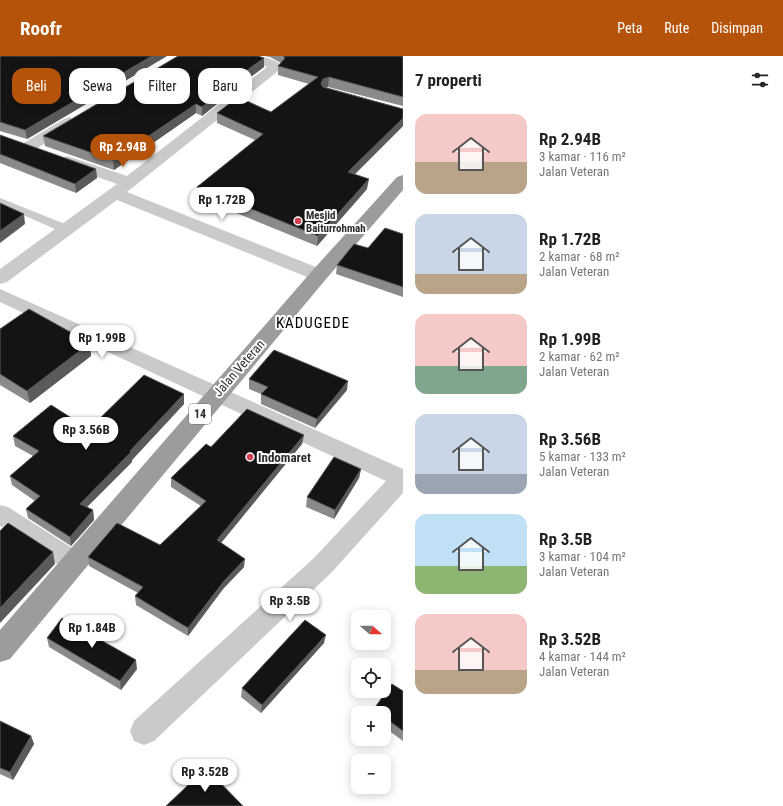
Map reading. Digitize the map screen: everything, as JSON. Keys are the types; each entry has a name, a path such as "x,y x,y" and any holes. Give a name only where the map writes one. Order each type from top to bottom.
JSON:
{"highway":[{"name":"Jalan Veteran","path":"0,650 216,394 403,180"}],"street":[{"path":"0,278 121,188 276,67 272,64 250,56"},
{"path":"81,116 21,145 53,156 121,188 319,275"},
{"path":"0,295 403,479 323,565 144,731"},
{"path":"0,514 74,562"}],"lane":[{"path":"0,201 66,229"}],"building":[{"path":"0,56 152,56 126,71 126,68 69,68 70,104 25,130 0,122"},
{"path":"178,56 258,56 264,58 250,68 198,68 198,104 206,104 202,107 196,104 113,160 43,136 97,104 126,104 126,87 134,82 134,104 190,104 190,68 158,68"},
{"path":"283,56 403,56 403,97 329,77 323,79 321,84 323,87 403,109 403,118 348,172 369,179 318,236 197,187 263,134 217,113 229,104 252,103 271,112 318,77 278,66 285,58"},
{"path":"0,135 96,169 75,184 0,154"},
{"path":"0,203 24,214 0,231"},
{"path":"385,228 403,234 403,287 337,265 354,244 368,248"},
{"path":"29,309 90,343 27,391 0,374 0,329"},
{"path":"274,350 348,381 317,419 261,394 268,387 249,379"},
{"path":"144,375 184,394 130,451 131,452 80,504 93,510 70,537 26,509 40,496 10,476 39,451 13,436 51,405 89,429"},
{"path":"247,409 304,435 217,540 245,559 224,581 188,628 135,596 143,587 88,557 117,523 160,545 206,501 171,478 206,444 211,447"},
{"path":"334,457 361,469 335,510 307,497"},
{"path":"8,523 53,552 0,608 0,531"},
{"path":"62,618 136,660 120,681 47,638"},
{"path":"305,620 326,635 262,705 242,688"},
{"path":"392,684 403,691 403,731 391,722 391,706 376,706 382,698 391,698"},
{"path":"0,721 31,736 10,772 0,768"},
{"path":"206,768 243,806 166,806"}],"place":[{"name":"Mesjid Baiturrohmah","path":"298,221"},
{"name":"Indomaret","path":"250,457"}],"district":[{"name":"KADUGEDE","path":"313,323"}]}
